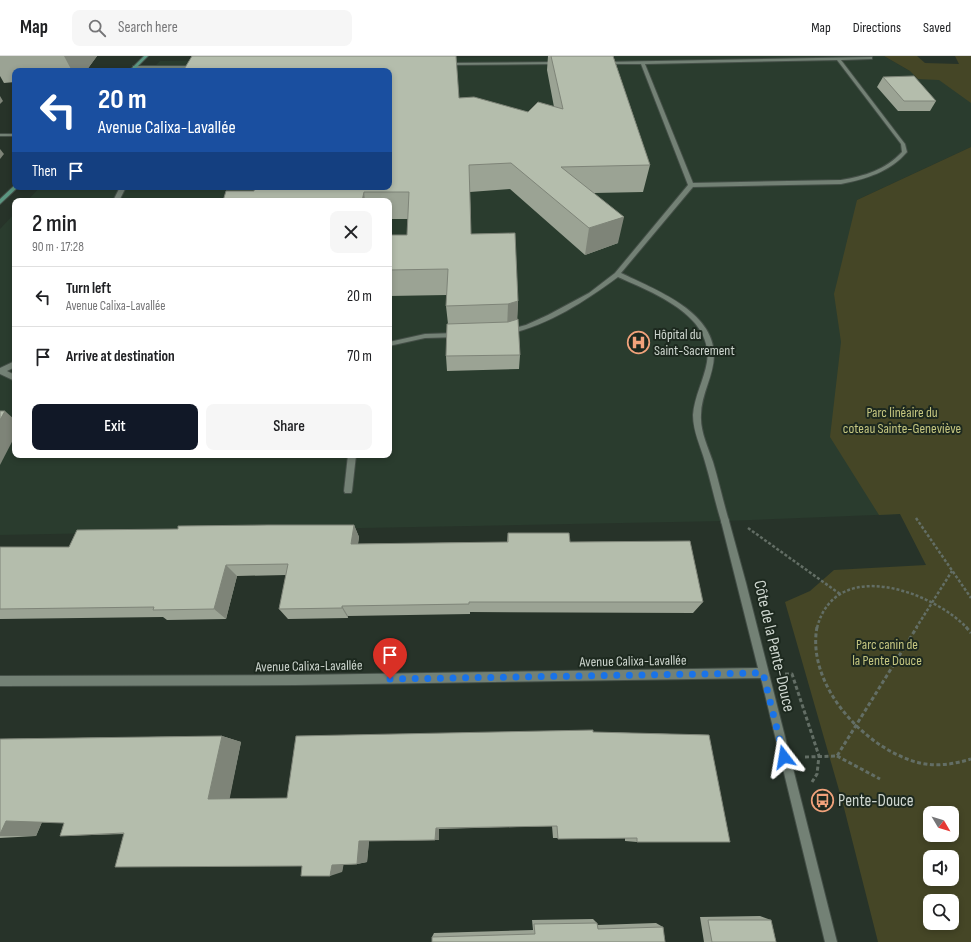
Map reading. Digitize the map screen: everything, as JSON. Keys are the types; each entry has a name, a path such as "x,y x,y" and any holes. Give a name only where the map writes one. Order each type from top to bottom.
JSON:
{"main road":[{"path":"135,67 146,56"},
{"path":"0,202 12,190"}],"street":[{"path":"595,63 871,58"},
{"path":"500,333 528,327 550,317 591,294 618,274 691,185 841,182 864,179 897,162 905,152 903,144 838,59"},
{"path":"642,62 691,185"},
{"path":"444,64 563,63"},
{"path":"135,67 198,67"},
{"path":"0,135 12,135"},
{"name":"Côte de la Pente-Douce","path":"618,274 678,304 692,315 703,328 710,342 711,356 699,400 697,416 700,435 742,583 763,673 831,942"},
{"path":"392,343 425,336 463,334"},
{"path":"0,371 12,365"},
{"path":"0,371 12,370"},
{"path":"0,371 12,377"},
{"path":"348,491 352,458"},
{"name":"Avenue Calixa-Lavallée","path":"0,681 288,680 763,673"}],"path":[{"path":"916,518 971,598"},
{"path":"725,521 744,526 840,594"},
{"path":"837,756 952,570"},
{"path":"971,633 961,622 933,602 899,588 867,585 840,594 823,611 815,635 817,664 831,696 855,725 886,749 920,763 953,765 971,759"},
{"path":"784,757 837,756 880,780"}],"shaded area":[{"name":"Hôpital du Saint-Sacrement","path":"584,56 884,56 910,71 938,73 971,100 971,147 857,200 900,514 725,521 0,535 0,229 12,216 12,458 392,458 392,198 30,198 37,190 392,190 392,68 153,68 160,61"}],"green space":[{"path":"884,56 917,56 925,63 959,64 955,56 971,56 971,103 939,80 918,79 910,71"},
{"path":"971,147 971,942 878,942 843,804 785,602 810,591 834,570 926,565 900,514 879,515 830,437 841,342 834,294 857,200"}],"building":[{"path":"192,56 456,56 459,98 474,97 528,112 538,102 563,109 551,56 613,56 650,165 561,167 624,217 589,228 511,163 469,165 471,234 515,233 518,301 508,304 446,306 448,269 392,270 392,235 407,235 409,192 364,192 363,198 224,198 226,191 392,190 392,68 185,68"},
{"path":"914,76 936,101 904,101 883,77"},
{"path":"518,319 520,355 446,356 447,324 508,322"},
{"path":"0,411 5,411 0,420"},
{"path":"354,525 351,544 508,542 508,533 569,533 570,542 690,541 703,602 469,602 469,604 342,606 342,608 279,609 288,564 226,565 214,609 153,610 154,607 0,609 0,547 69,547 77,530 178,529 178,526"},
{"path":"593,730 593,732 709,735 730,842 637,842 637,838 558,839 557,826 436,828 435,840 359,841 357,864 332,865 330,876 301,876 302,866 115,867 124,833 60,836 64,823 6,821 0,834 0,739 222,736 208,799 287,798 296,736"},
{"path":"708,920 771,920 776,942 712,942"},
{"path":"597,923 598,929 663,927 665,942 432,942 432,937 535,934 534,924"}],"place":[{"name":"Hôpital du Saint-Sacrement","path":"638,342"},
{"name":"Pente-Douce","path":"822,801"}],"route":[{"path":"390,679 763,673 784,757"}],"park label":[{"name":"Parc linéaire du coteau Sainte-Geneviève","path":"902,420"},
{"name":"Parc canin de la Pente Douce","path":"887,652"}]}
